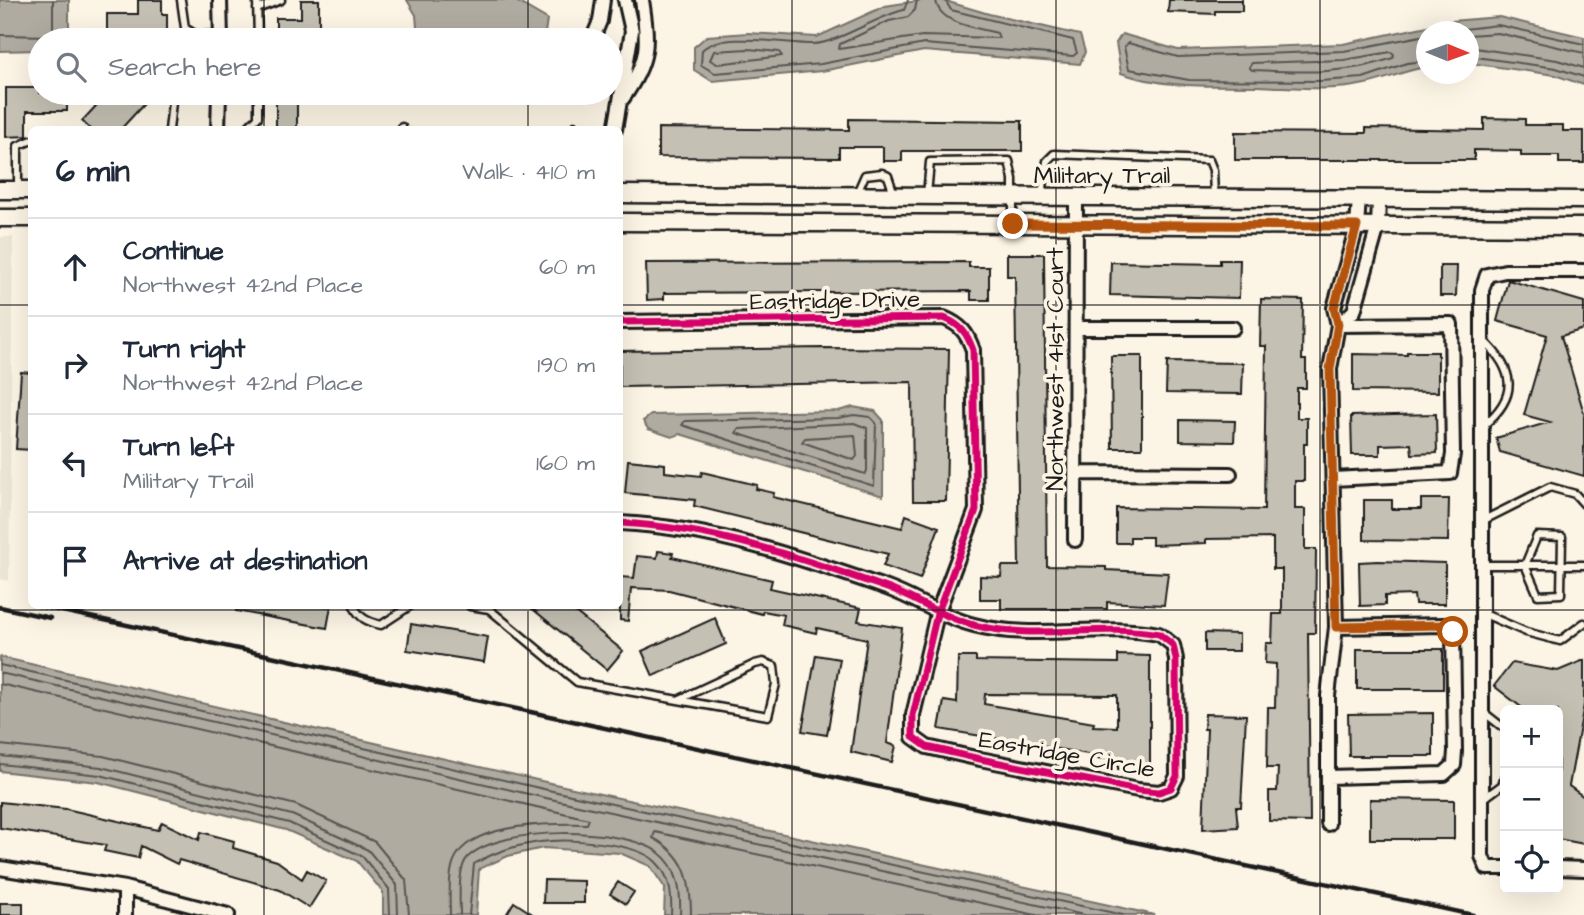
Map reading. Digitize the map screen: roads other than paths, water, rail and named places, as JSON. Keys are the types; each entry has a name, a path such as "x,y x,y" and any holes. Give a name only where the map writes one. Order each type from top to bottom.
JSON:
{"street":[{"path":"220,0 221,28"},
{"path":"597,28 603,0"},
{"path":"623,78 632,31 625,0"},
{"path":"623,96 644,64 646,28 642,0"},
{"path":"218,126 219,105"},
{"path":"615,126 618,105"},
{"path":"0,190 25,190"},
{"name":"Military Trail","path":"623,194 1584,200"},
{"name":"Northwest 41st Court","path":"1076,198 1076,540"},
{"path":"1328,824 1328,696 1336,627 1330,369 1338,324 1334,308 1357,226 1359,200"},
{"path":"1338,324 1354,311 1378,226 1379,200"},
{"path":"0,218 28,218"},
{"name":"Military Trail","path":"623,222 1584,227"},
{"path":"1500,868 1487,868 1482,856 1482,290 1487,275 1505,271 1584,271"},
{"name":"Eastridge Drive","path":"623,322 944,318 958,324 968,335 973,350 976,510 937,614 914,715 913,737"},
{"path":"1333,479 1450,473 1453,454 1451,324 1338,324"},
{"path":"1076,328 1233,328"},
{"path":"1076,474 1230,474"},
{"name":"Eastridge Circle","path":"623,523 670,525 733,540 890,589 937,614 976,626 1013,630 1142,631 1159,634 1173,645 1177,659 1177,776 1171,788 1159,792 1138,790 927,747 913,737"},
{"path":"1328,777 1444,774 1454,765 1455,751 1453,632 1444,625 1336,627"},
{"path":"0,868 125,888 228,915"},
{"path":"1563,869 1584,869"},
{"path":"125,888 125,915"}],"lane":[{"path":"181,0 185,28"},
{"path":"257,0 258,28"},
{"path":"257,9 281,0"},
{"path":"169,126 172,105"},
{"path":"249,126 258,117 258,105"},
{"path":"25,190 16,153 18,146 28,142"},
{"path":"1042,197 1046,161 1054,154 1209,160 1213,170 1214,199"},
{"path":"927,197 927,169 930,162 1009,161 1013,224"},
{"path":"856,196 865,175 882,173 890,179 894,196"},
{"path":"1482,338 1503,358 1509,383 1502,410 1482,427"},
{"path":"1482,521 1550,487 1575,495 1584,504"},
{"path":"1537,536 1562,537 1561,594 1538,595 1525,565 1537,536"},
{"path":"1482,565 1584,565"},
{"path":"355,609 369,622 381,625 405,609"},
{"path":"489,609 577,682 678,700 768,716 776,684 774,666 763,662 755,664 678,700"},
{"path":"1482,613 1526,632 1560,640 1584,623"},
{"path":"1482,711 1500,725"},
{"path":"1482,800 1500,787"}],"water":[{"path":"0,0 69,0 69,28 28,28 28,50 0,51"},
{"path":"407,0 514,0 547,19 546,28 417,28 416,15"},
{"path":"942,0 1080,35 1085,52 1080,64 924,51 822,71 712,81 694,70 694,47 707,36 748,33 817,37 885,6"},
{"path":"1499,17 1584,37 1584,85 1555,75 1479,64 1479,21 1451,21"},
{"path":"1416,28 1416,69 1365,84 1325,88 1189,85 1155,82 1121,73 1116,43 1122,34 1178,50 1343,44"},
{"path":"853,407 875,411 883,420 883,496 680,434 672,437 648,429 643,421 651,415 838,411"},
{"path":"0,657 550,783 1155,915 664,915 665,888 650,866 620,853 543,848 508,856 479,869 476,915 383,915 383,892 357,861 286,830 98,782 0,771"}],"railway":[{"path":"0,607 50,618"},
{"path":"53,609 1473,915"}]}
